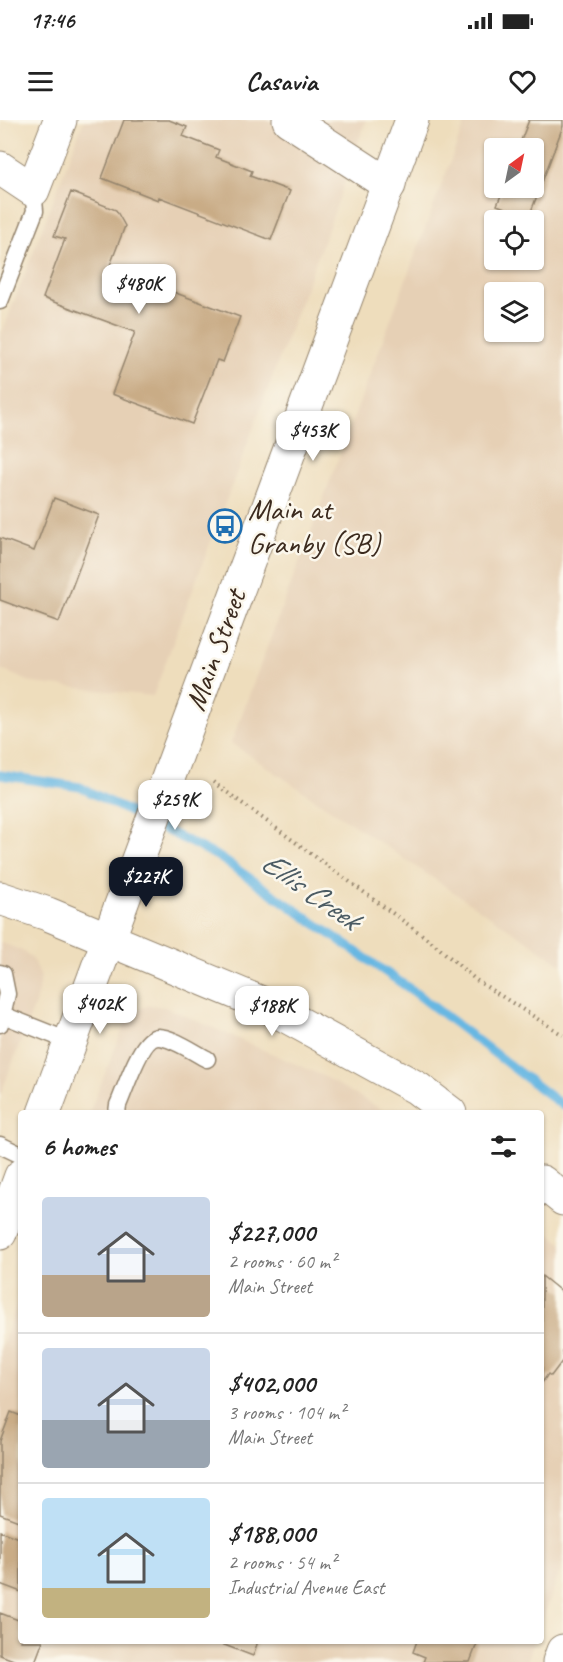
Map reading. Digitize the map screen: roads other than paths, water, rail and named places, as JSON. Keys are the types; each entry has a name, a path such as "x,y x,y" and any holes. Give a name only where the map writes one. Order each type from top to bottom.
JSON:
{"main road":[{"path":"0,168 33,190 60,120"},
{"path":"289,120 389,185"},
{"name":"Main Street","path":"45,1110 412,120"},
{"path":"0,898 48,914 266,1005 417,1088 446,1110"},
{"path":"0,1233 18,1184"},
{"path":"544,1184 563,1199"},
{"path":"559,1662 563,1651"}],"lane":[{"path":"0,301 35,211 33,190"},
{"path":"0,973 3,974 7,994 2,1020 71,1042"},
{"path":"117,1110 145,1044 152,1039 159,1037 167,1039 207,1059"},
{"path":"0,1145 18,1154"}],"waterway":[{"name":"Ellis Creek","path":"0,775 80,787 219,857 413,991 563,1106"}],"place":[{"name":"Main at Granby (SB)","path":"225,526"}]}
